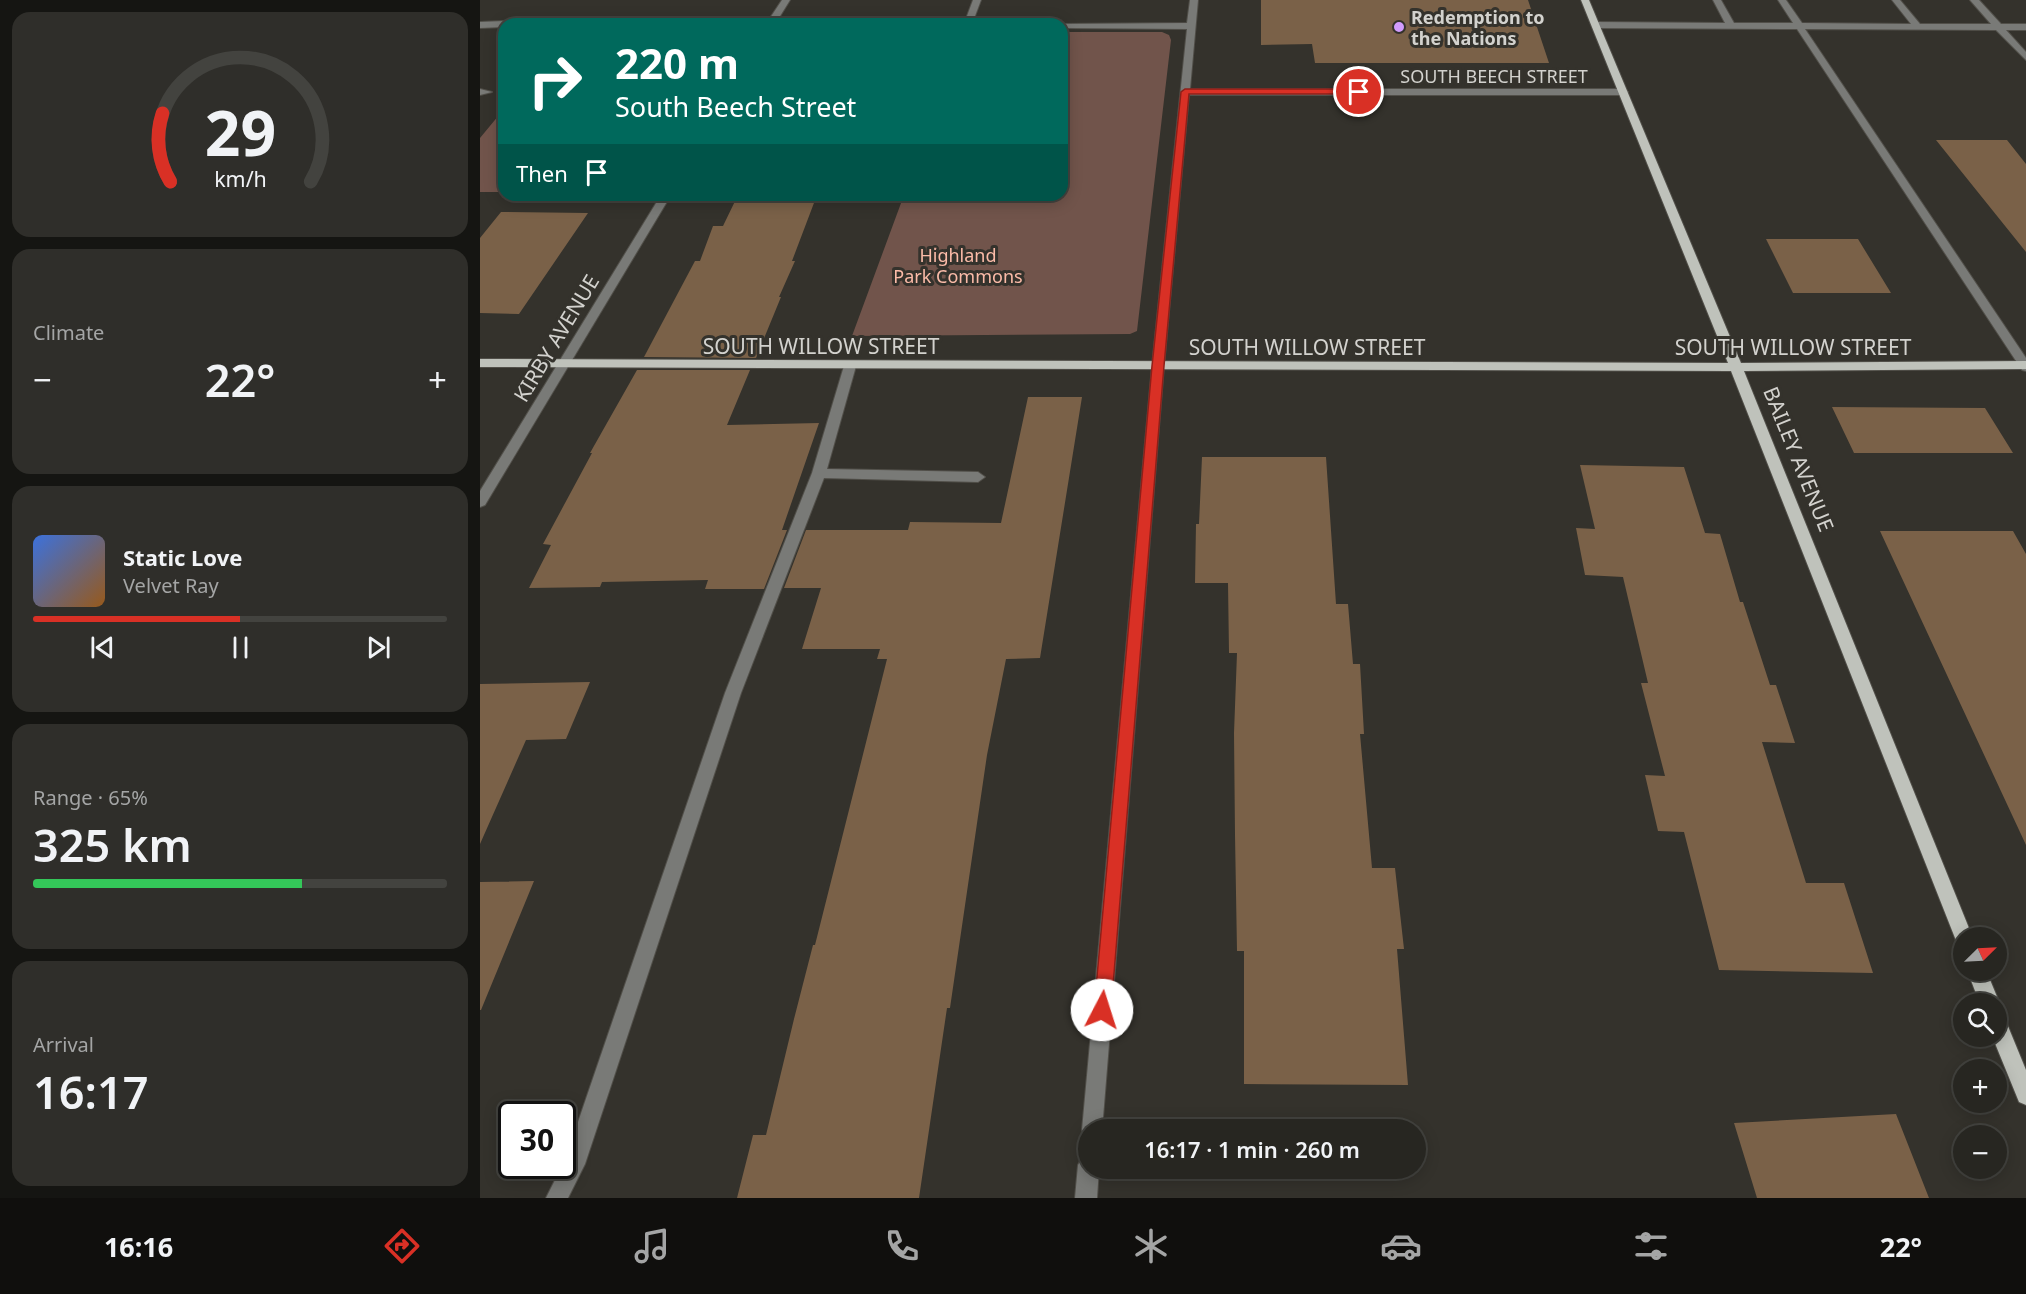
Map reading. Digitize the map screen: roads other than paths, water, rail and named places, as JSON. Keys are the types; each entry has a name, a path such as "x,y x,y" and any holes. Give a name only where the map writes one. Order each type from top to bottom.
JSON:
{"main road":[{"name":"BAILEY AVENUE","path":"1585,0 1736,367 1960,927"},
{"name":"SOUTH WILLOW STREET","path":"480,363 850,366 2026,366"},
{"path":"2007,1047 2026,1095"}],"street":[{"path":"775,18 786,0"},
{"path":"970,18 977,0"},
{"path":"1093,1119 1158,366 1194,0"},
{"path":"1717,0 1731,26"},
{"path":"1782,0 2026,366"},
{"path":"1896,0 1917,26"},
{"path":"1974,0 2026,57"},
{"path":"480,24 498,24"},
{"path":"1068,25 1191,26"},
{"path":"1596,25 2026,27"},
{"name":"SOUTH BEECH STREET","path":"1185,92 1623,92"},
{"name":"KIRBY AVENUE","path":"480,502 662,201"},
{"path":"557,1198 574,1164 733,693 819,473 850,366"},
{"path":"819,473 978,477"},
{"path":"1086,1198 1088,1179"}],"place":[{"name":"Redemption to the Nations","path":"1399,27"}],"park label":[{"name":"Highland Park Commons","path":"958,265"}]}
